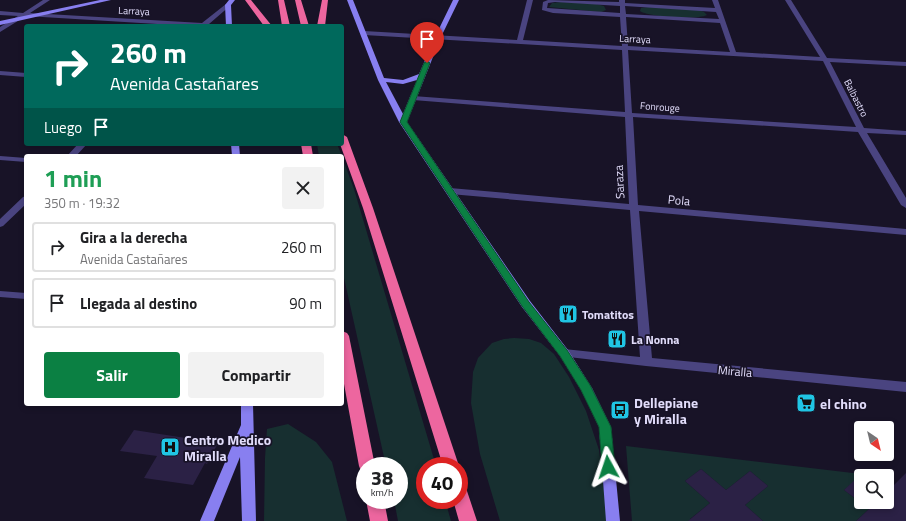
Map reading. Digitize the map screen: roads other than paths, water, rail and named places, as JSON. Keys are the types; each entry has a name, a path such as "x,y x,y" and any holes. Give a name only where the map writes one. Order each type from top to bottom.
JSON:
{"highway":[{"path":"248,0 266,24"},
{"path":"281,0 286,24"},
{"path":"298,0 304,24"},
{"path":"321,24 325,0"},
{"path":"344,142 368,208 448,457"},
{"path":"344,346 365,457"},
{"path":"377,509 379,521"},
{"path":"465,509 468,521"}],"street":[{"path":"0,30 47,0"},
{"path":"0,19 90,0"},
{"path":"0,23 108,0"},
{"path":"350,0 382,80 403,122 537,319 564,353 586,388 605,427 613,521"},
{"path":"403,122 438,37 456,0"},
{"path":"520,42 530,0"},
{"path":"718,10 622,2 555,0 546,2 544,9 553,11 722,21"},
{"path":"715,0 734,54"},
{"name":"Balbastro","path":"788,0 826,61 861,130 906,205"},
{"path":"203,24 230,2"},
{"path":"229,24 230,2"},
{"name":"Saraza","path":"622,2 634,208 646,362"},
{"name":"Larraya","path":"0,13 186,24"},
{"name":"Larraya","path":"364,33 734,54 826,61 906,64"},
{"path":"0,73 24,75"},
{"path":"382,80 395,83 422,76"},
{"name":"Fonrouge","path":"413,98 629,115 906,133"},
{"path":"73,154 81,146"},
{"path":"0,158 24,160"},
{"name":"Pola","path":"450,191 906,232"},
{"path":"0,224 24,201"},
{"path":"0,294 24,296"},
{"name":"Miralla","path":"564,353 906,387"},
{"path":"247,406 249,521"},
{"path":"207,521 248,421"}],"place":[{"name":"Tomatitos","path":"568,314"},
{"name":"La Nonna","path":"617,339"},
{"name":"el chino","path":"806,403"},
{"name":"Dellepiane y Miralla","path":"620,410"},
{"name":"Centro Medico Miralla","path":"170,447"}]}
